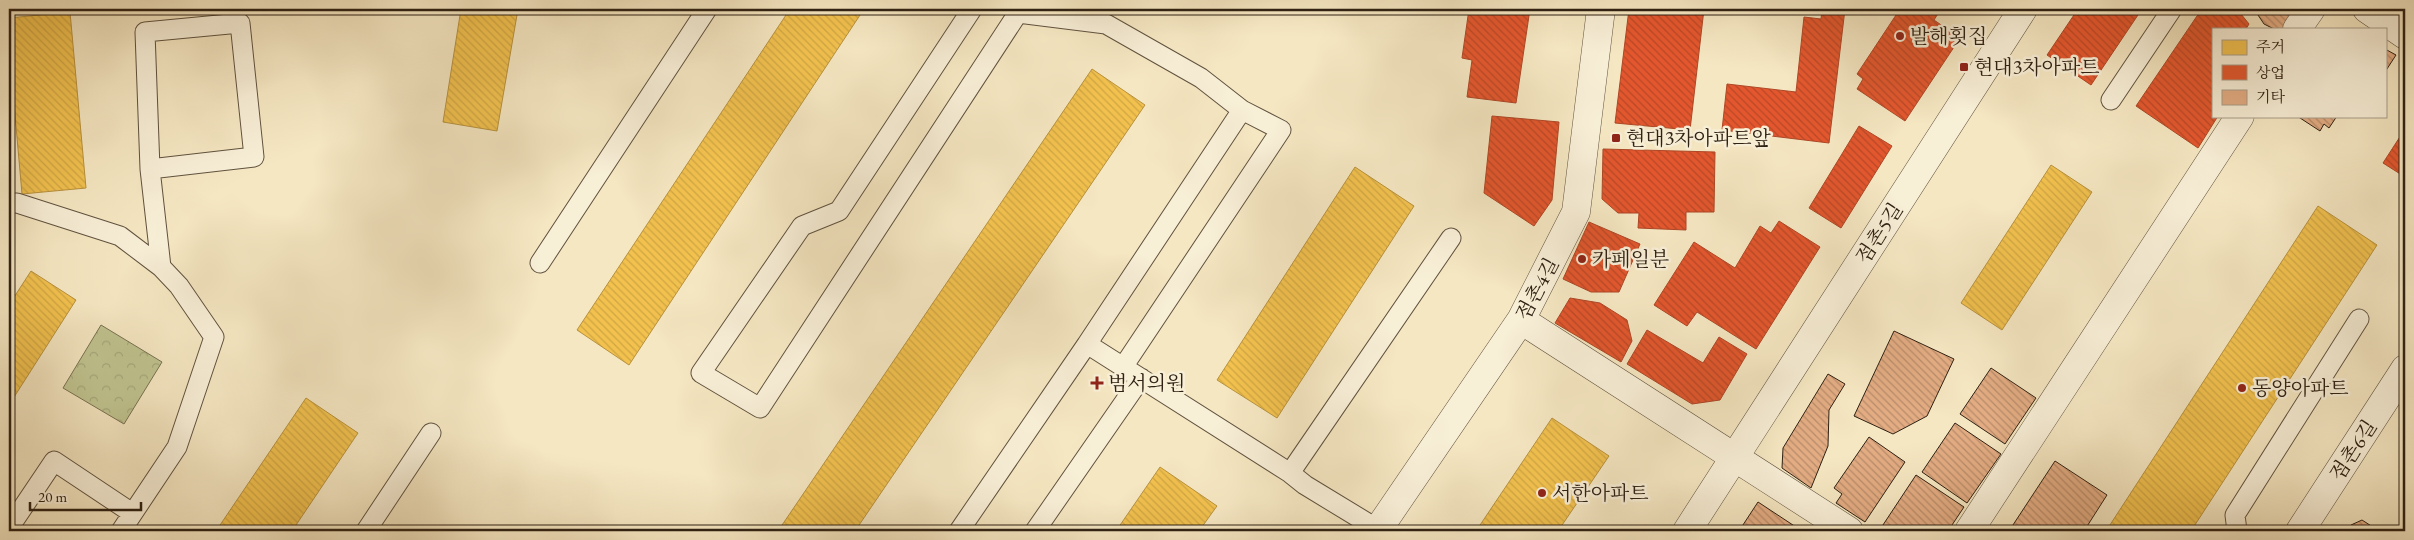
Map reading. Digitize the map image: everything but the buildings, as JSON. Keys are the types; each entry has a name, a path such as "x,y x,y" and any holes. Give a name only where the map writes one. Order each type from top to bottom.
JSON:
{"street":[{"name":"점촌4길","path":"1378,530 1521,320 1576,212 1601,9"},
{"name":"점촌5길","path":"1687,531 2023,9"},
{"path":"2299,28 2310,9"},
{"path":"2367,9 2405,35"},
{"path":"1969,531 2239,118"},
{"path":"1521,320 1849,531"},
{"name":"점촌6길","path":"2300,531 2405,369"}],"lane":[{"path":"540,263 707,9"},
{"path":"972,9 839,211 802,226 701,372 760,408 1015,11 1106,24 1202,78 1242,110 1281,130 1124,367"},
{"path":"2111,100 2172,9"},
{"path":"150,169 254,157 240,23 145,32 150,169 162,267"},
{"path":"958,531 1087,344 1242,110"},
{"path":"9,203 17,203 120,236 162,267 179,286 214,337 177,447 120,531"},
{"path":"1290,473 1451,238"},
{"path":"2237,531 2236,515 2359,319"},
{"path":"1087,344 1378,530"},
{"path":"1034,531 1141,378"},
{"path":"366,531 431,433"},
{"path":"9,528 54,461 132,513"}],"green space":[{"path":"101,325 162,362 124,424 63,388"}],"place":[{"name":"발해횟집","path":"1900,36"},
{"name":"현대3차아파트","path":"1964,67"},
{"name":"현대3차아파트앞","path":"1616,138"},
{"name":"카페일분","path":"1582,259"},
{"name":"범서의원","path":"1097,383"},
{"name":"동양아파트","path":"2242,388"},
{"name":"서한아파트","path":"1542,493"}]}
